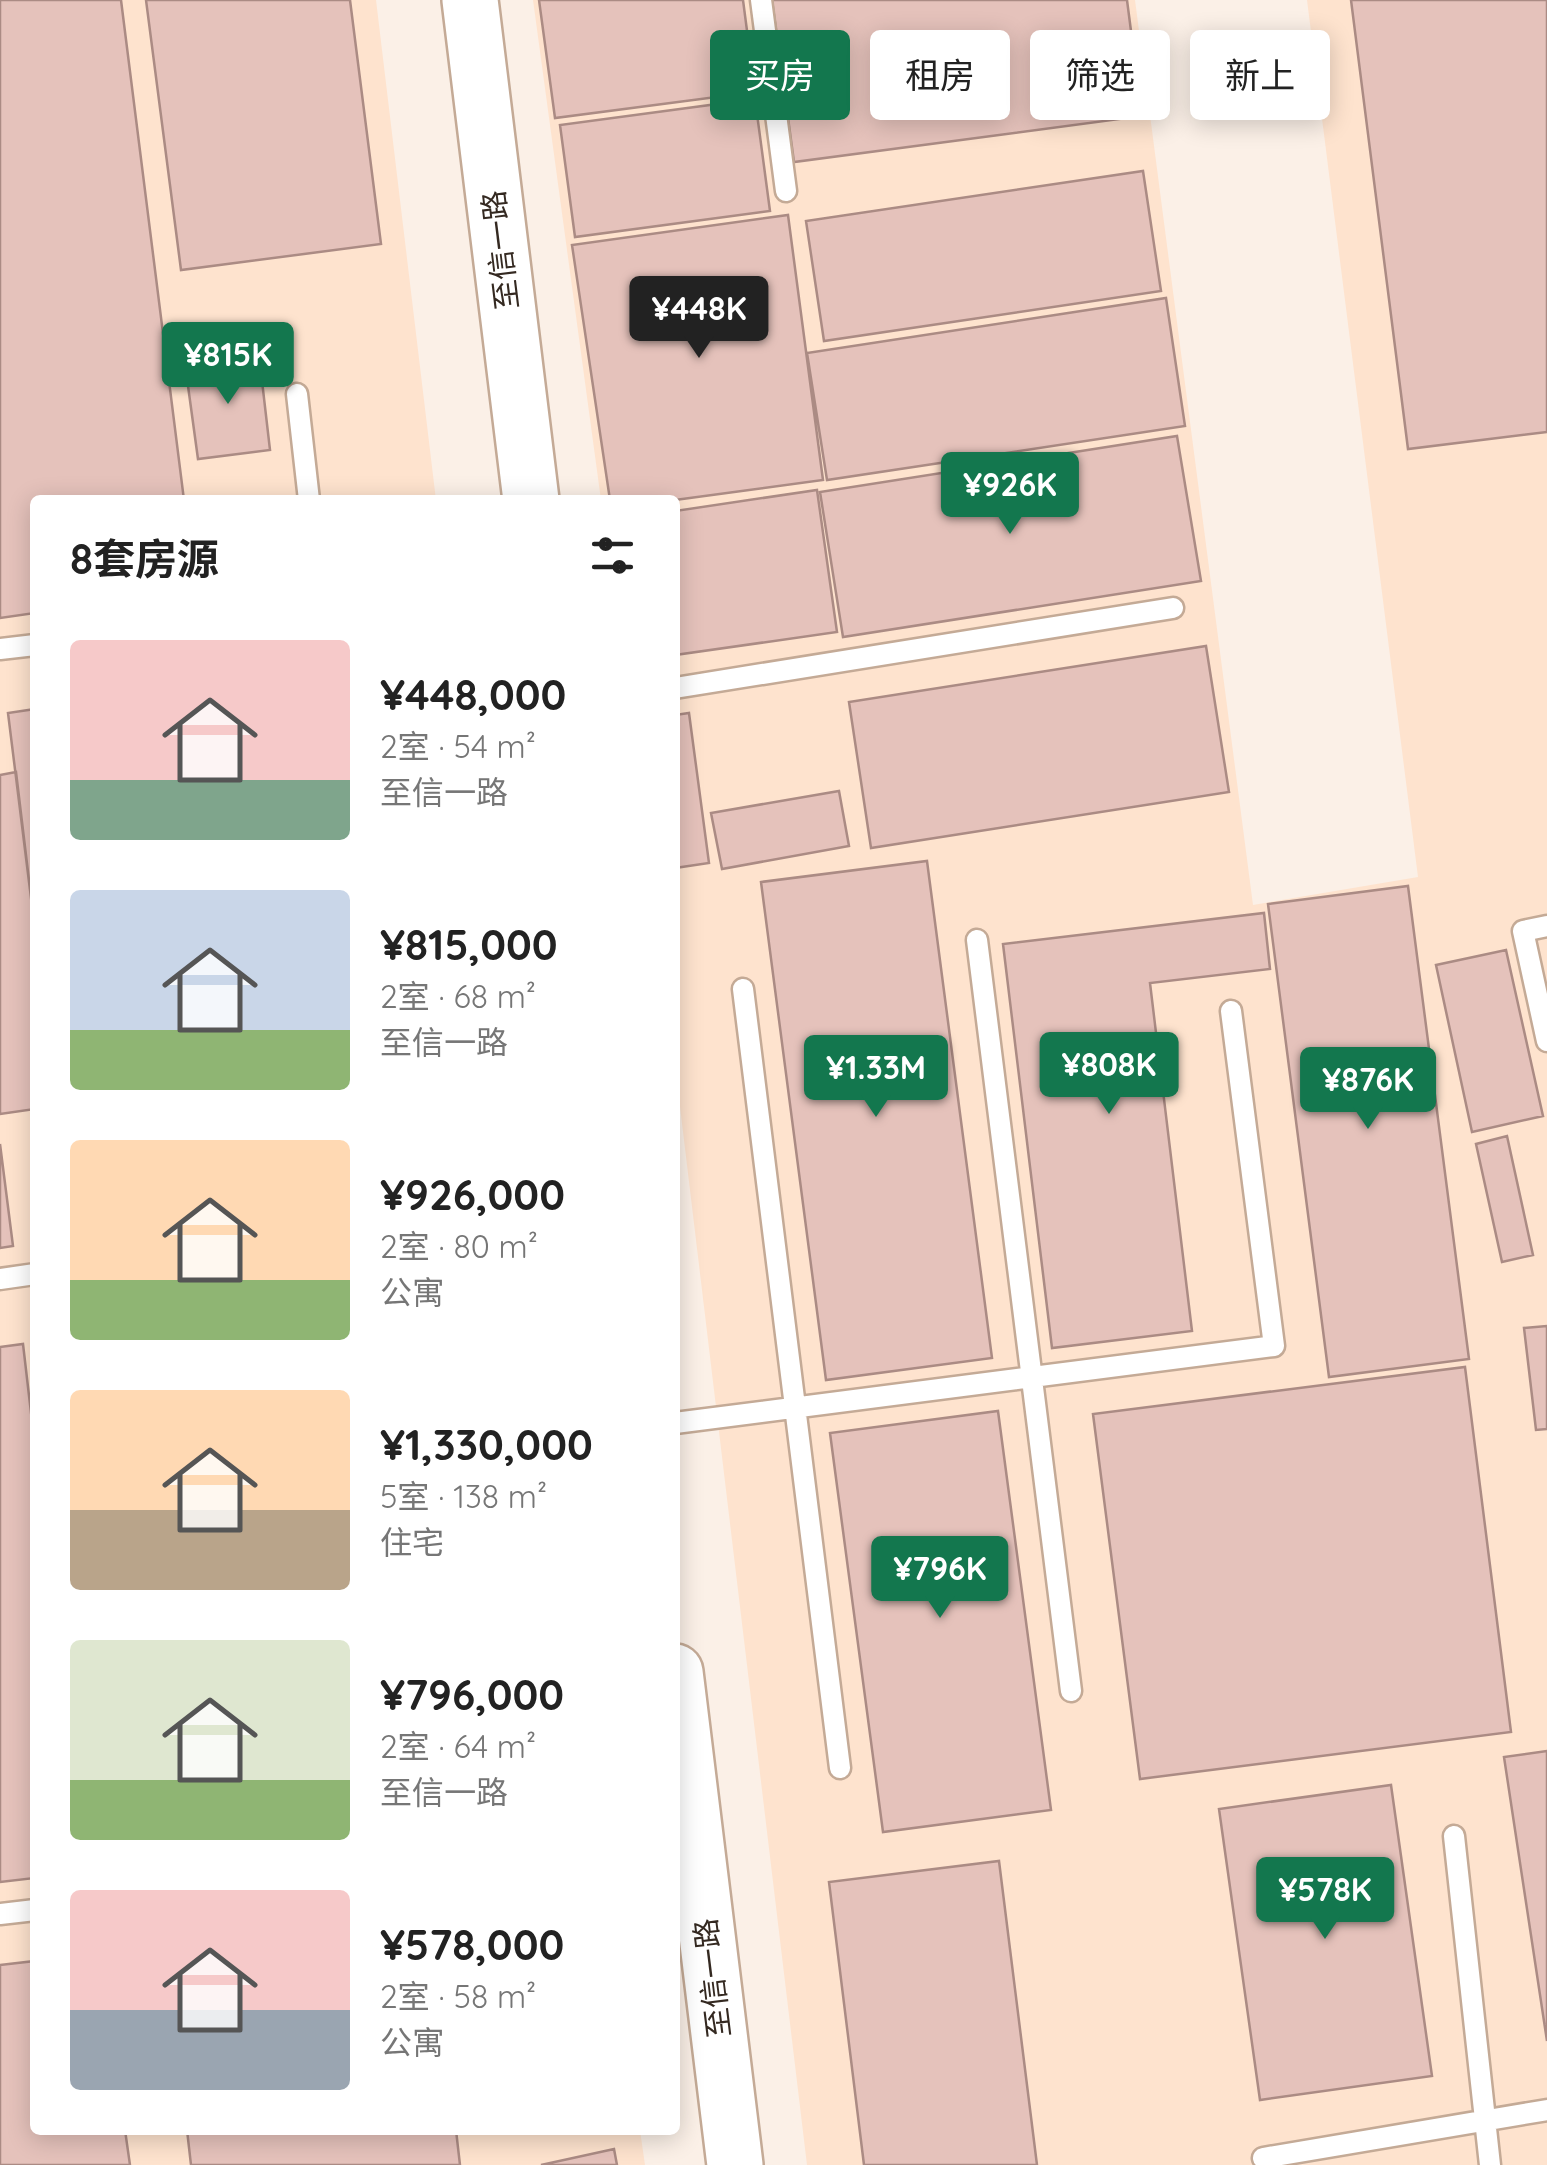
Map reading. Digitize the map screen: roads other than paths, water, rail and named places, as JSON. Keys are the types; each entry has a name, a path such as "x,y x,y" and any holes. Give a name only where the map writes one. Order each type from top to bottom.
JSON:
{"street":[{"name":"至信一路","path":"470,0 530,495"},
{"name":"至信一路","path":"680,1752 685,1832 736,2165"}],"lane":[{"path":"761,0 786,191"},
{"path":"297,394 308,495"},
{"path":"680,687 1173,608"},
{"path":"0,649 30,646"},
{"path":"1547,926 1523,931 1547,1042"},
{"path":"977,940 1071,1691"},
{"path":"743,989 840,1768"},
{"path":"680,1422 1274,1346 1230,1011"},
{"path":"0,1278 30,1275"},
{"path":"1454,1836 1490,2165"},
{"path":"0,1914 30,1911"},
{"path":"1263,2158 1547,2110"}]}
